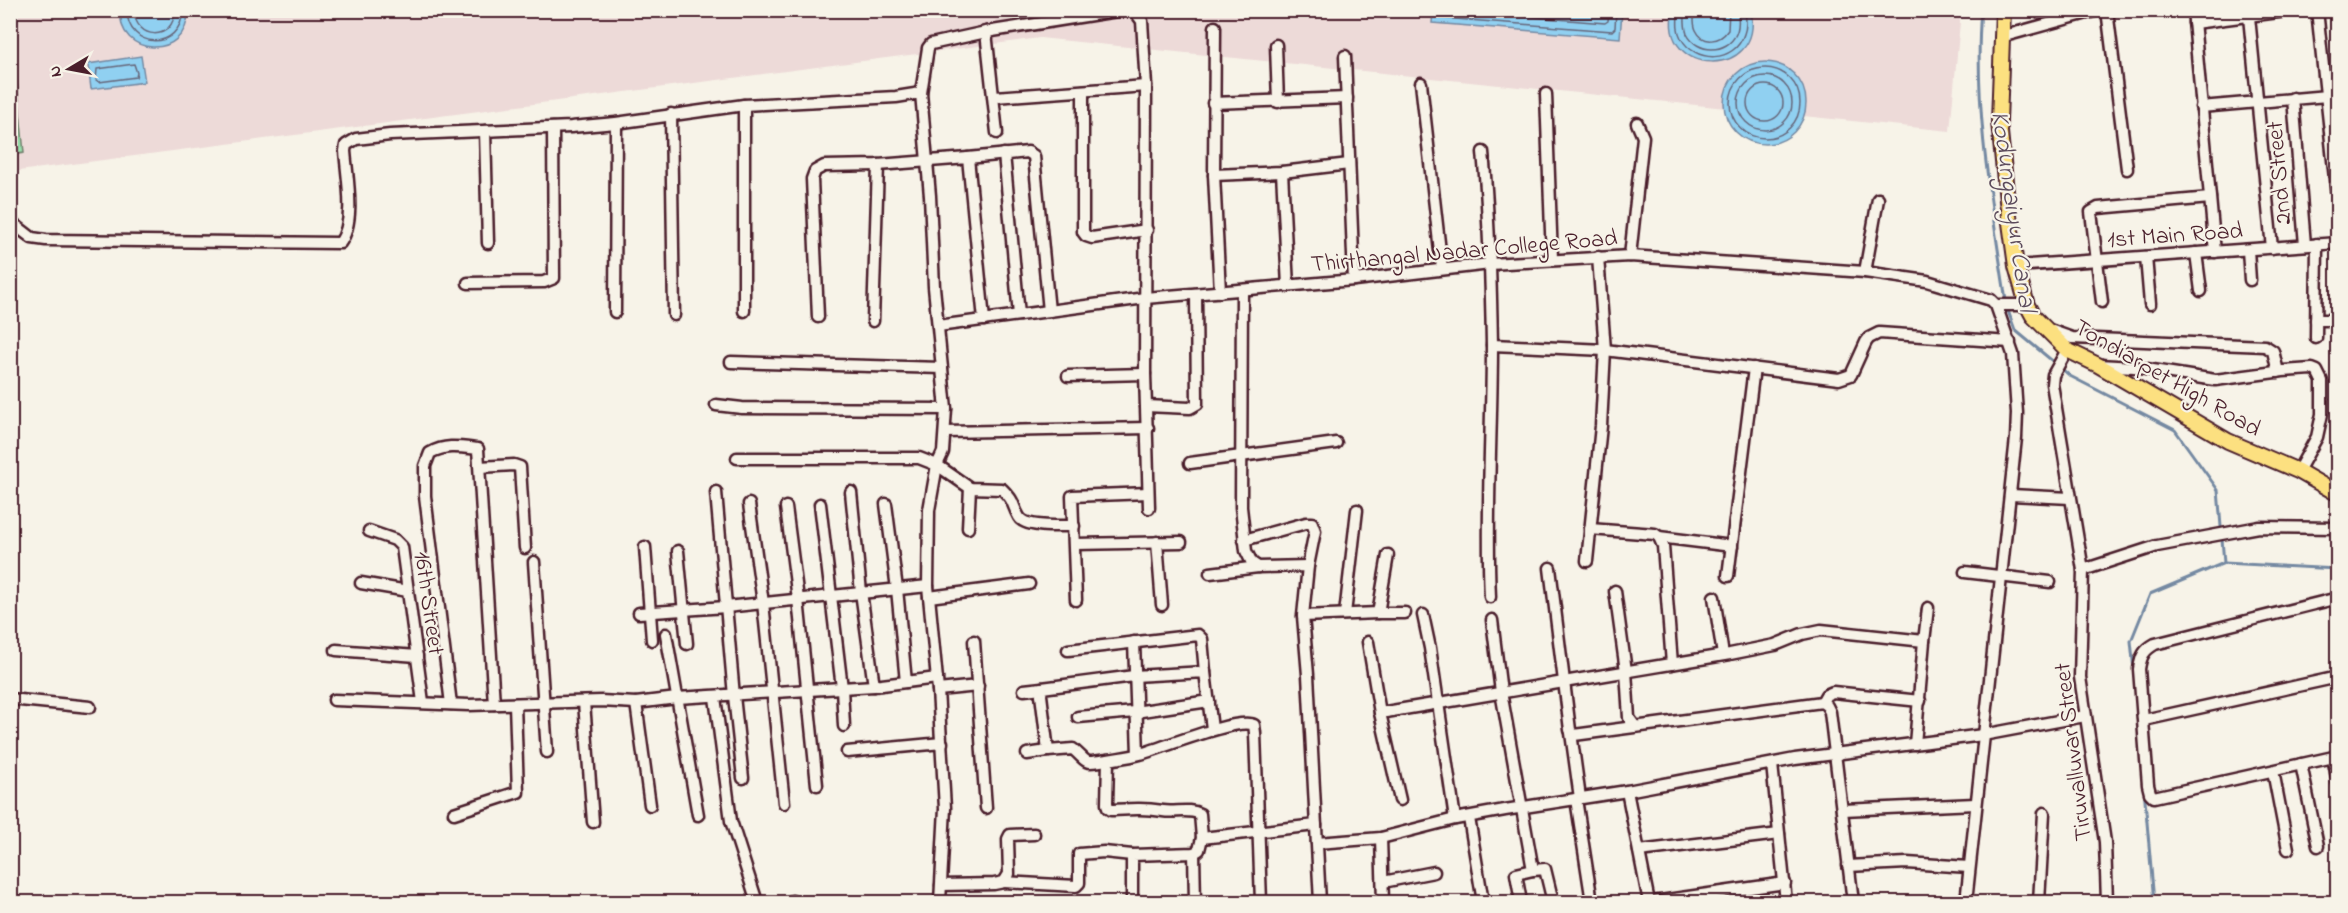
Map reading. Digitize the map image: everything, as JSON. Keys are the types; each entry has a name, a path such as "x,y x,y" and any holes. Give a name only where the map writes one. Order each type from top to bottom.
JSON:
{"main road":[{"name":"Tondiarpet High Road","path":"2003,10 2000,122 2020,304 2065,353 2098,365 2228,441 2298,471 2337,494"}],"street":[{"path":"939,903 945,808 942,743 928,592 929,510 937,465 943,452 946,409 921,93 928,48 931,44 986,32 1123,10"},
{"path":"1134,10 1142,21 1146,86 1145,374 1149,508"},
{"path":"2001,37 2052,16 2098,10"},
{"path":"2107,10 2127,169"},
{"path":"2193,10 2215,252"},
{"path":"2194,23 2234,15 2249,17 2267,12 2294,10"},
{"path":"2317,10 2332,95 2337,207"},
{"path":"2249,17 2272,249"},
{"path":"1215,27 1214,175 1221,292"},
{"path":"986,32 997,133"},
{"path":"1276,45 1278,102"},
{"path":"1345,56 1354,280"},
{"path":"1421,83 1442,269"},
{"path":"994,98 1146,86"},
{"path":"1083,91 1083,232 1092,238 1147,230"},
{"path":"10,221 32,238 46,240 340,243 345,236 349,222 345,151 346,145 356,139 390,135 616,123 744,105 886,98 921,93"},
{"path":"1546,94 1552,259"},
{"path":"2201,107 2332,95"},
{"path":"1213,103 1347,98"},
{"name":"2nd Street","path":"2294,98 2311,244 2316,338"},
{"path":"744,105 744,311"},
{"path":"671,114 674,315"},
{"path":"615,312 616,123"},
{"path":"1630,256 1643,137 1637,123"},
{"path":"468,283 544,282 554,278 553,128"},
{"path":"485,131 488,243"},
{"path":"818,317 813,175 815,171 824,166 928,162 1028,152 1032,153 1035,159 1049,310"},
{"path":"1483,152 1492,345 1487,540 1490,597"},
{"path":"1004,154 1019,315"},
{"path":"968,158 984,320"},
{"path":"1214,175 1282,172 1349,164"},
{"path":"873,321 878,165"},
{"path":"1282,172 1288,286"},
{"path":"2102,302 2091,212 2097,208 2210,198"},
{"path":"1865,272 1878,199"},
{"name":"1st Main Road","path":"2016,266 2337,243"},
{"path":"2248,250 2250,280"},
{"path":"2196,253 2201,291"},
{"name":"Thirthangal Nadar College Road","path":"938,326 1145,298 1354,280 1490,264 1630,256 1865,272 1927,281 1999,304 2020,304"},
{"path":"1587,561 1601,426 1605,350 1598,257"},
{"path":"2146,257 2150,304"},
{"path":"1242,291 1241,507 1244,540 1252,563 1258,567"},
{"path":"1146,406 1190,408 1197,404 1196,294"},
{"path":"1966,903 1975,804 2011,495 2017,413 2013,354 1999,304"},
{"path":"2316,320 2337,320"},
{"path":"2044,328 2072,338 2265,346 2273,351 2278,372"},
{"path":"1492,345 1605,350 1844,379 1851,375 1869,338 1880,333 2010,342"},
{"name":"Tiruvalluvar Street","path":"2065,353 2053,375 2052,384 2083,570 2080,677 2105,842 2107,903"},
{"path":"731,362 942,368"},
{"path":"2098,365 2215,380 2278,372 2312,369 2317,371 2322,381 2322,414 2317,437 2298,471"},
{"path":"1728,576 1754,368"},
{"path":"1068,375 1145,374"},
{"path":"716,405 742,408 946,409"},
{"path":"945,432 1148,428"},
{"path":"1190,463 1336,443"},
{"path":"451,704 425,496 425,466 429,453 440,447 451,446 478,449 494,704"},
{"path":"736,458 919,458 937,465 970,488 1002,489 1013,500 1022,522 1074,526"},
{"path":"480,467 514,465 520,467 525,548"},
{"path":"968,528 970,488"},
{"path":"716,492 743,778"},
{"path":"851,492 861,592 874,686"},
{"path":"1076,600 1072,496 1149,494"},
{"path":"2011,495 2070,498"},
{"path":"749,504 764,603 784,803"},
{"path":"820,504 842,688 843,726"},
{"path":"886,504 906,682"},
{"path":"786,507 817,785"},
{"path":"1345,614 1357,510"},
{"path":"1244,540 1306,523 1312,523 1315,531 1308,566 1303,616 1320,903"},
{"path":"2083,570 2157,546 2259,527 2337,528"},
{"path":"1590,529 1655,534 1659,537 1732,546"},
{"name":"16th Street","path":"369,531 400,542 423,702"},
{"path":"1659,537 1663,546 1672,664"},
{"path":"1157,542 1162,605"},
{"path":"1075,544 1181,542"},
{"path":"645,547 644,613 652,640"},
{"path":"678,551 687,644"},
{"path":"1378,613 1388,555"},
{"path":"534,562 547,752"},
{"path":"1210,573 1258,567 1308,566"},
{"path":"1550,568 1592,903"},
{"path":"1965,572 2050,582"},
{"path":"361,583 408,591"},
{"path":"644,613 897,589 928,592 1029,584"},
{"path":"1615,591 1626,671 1629,718 1634,725"},
{"path":"1714,597 1723,656"},
{"path":"2337,598 2155,644 2146,649 2141,656 2139,669 2148,785 2154,797 2335,757 2337,783"},
{"path":"1915,744 1928,608"},
{"path":"1303,616 1405,613"},
{"path":"1423,615 1455,819"},
{"path":"1492,620 1501,692 1533,870"},
{"path":"1380,713 1723,656 1775,645 1814,631 1837,631 1924,641"},
{"path":"666,634 698,815"},
{"path":"1068,650 1198,635 1202,639 1212,729"},
{"path":"974,641 986,808"},
{"path":"1134,642 1138,754"},
{"path":"1368,642 1380,713 1400,800"},
{"path":"336,650 417,656"},
{"path":"1024,690 1134,676 1205,672"},
{"path":"2144,720 2337,677"},
{"path":"334,700 451,704 636,703 677,698 734,696 906,682 978,686"},
{"path":"1042,688 1048,751"},
{"path":"1822,702 1826,695 1833,692 1920,701"},
{"path":"715,697 731,820 757,903"},
{"path":"10,699 90,707"},
{"path":"1078,717 1135,712 1209,701"},
{"path":"584,702 593,822"},
{"path":"1571,733 1576,735 1634,725 1642,727 1822,702 1830,712 1853,903"},
{"path":"636,703 650,806"},
{"path":"454,813 518,792 515,704"},
{"path":"1317,843 1381,838 1455,819 1522,807 1627,791 1835,753 1983,735 2085,716"},
{"path":"1027,754 1072,749 1088,763 1138,754 1186,740 1212,729 1247,722 1254,725 1261,903"},
{"path":"847,752 942,743"},
{"path":"941,885 1004,882 1076,886 1079,883 1079,854 1194,853 1199,850 1202,838 1200,814 1194,811 1161,811 1146,807 1111,810 1108,808 1108,760"},
{"path":"1772,764 1786,903"},
{"path":"2301,764 2318,846"},
{"path":"2273,771 2288,849"},
{"path":"1627,791 1651,903 1785,883"},
{"path":"1843,810 1975,804"},
{"path":"2039,903 2044,813"},
{"path":"1469,818 1483,903"},
{"path":"1202,838 1316,825"},
{"path":"1004,882 1009,873 1008,839 1010,835 1034,834"},
{"path":"1639,851 1779,834"},
{"path":"1381,838 1383,903"},
{"path":"1194,853 1195,903"},
{"path":"1132,855 1132,903"},
{"path":"1848,866 1907,863 1969,867"},
{"path":"1521,903 1516,874 1545,869 1553,903"},
{"path":"1383,882 1434,872"}],"shaded area":[{"path":"10,11 1961,11 1950,131 1040,38 11,172"}],"green space":[{"path":"11,19 24,153 10,155"}],"water":[{"path":"1673,10 1751,11 1751,34 1742,50 1728,59 1711,62 1694,58 1680,48 1672,32"},
{"path":"121,11 188,11 185,27 177,39 165,45 153,47 140,44 129,37 122,26"},
{"path":"1433,11 1622,11 1620,38 1432,23"},
{"path":"141,56 145,82 91,89 88,64"},
{"path":"1765,62 1781,66 1794,74 1802,87 1806,103 1802,119 1794,132 1781,140 1765,144 1749,140 1736,132 1728,119 1724,103 1728,87 1736,74 1749,66"}],"waterway":[{"name":"Kodungaiyur Canal","path":"1981,10 1979,46 1985,156 2006,301"},
{"name":"Kodungaiyur Canal","path":"2007,308 2015,330 2056,364"},
{"name":"Kodungaiyur Canal","path":"2061,368 2070,376 2175,430 2218,490 2224,563"},
{"path":"2134,670 2131,641 2150,594 2224,563 2338,569"},
{"path":"2144,788 2154,902"}]}
